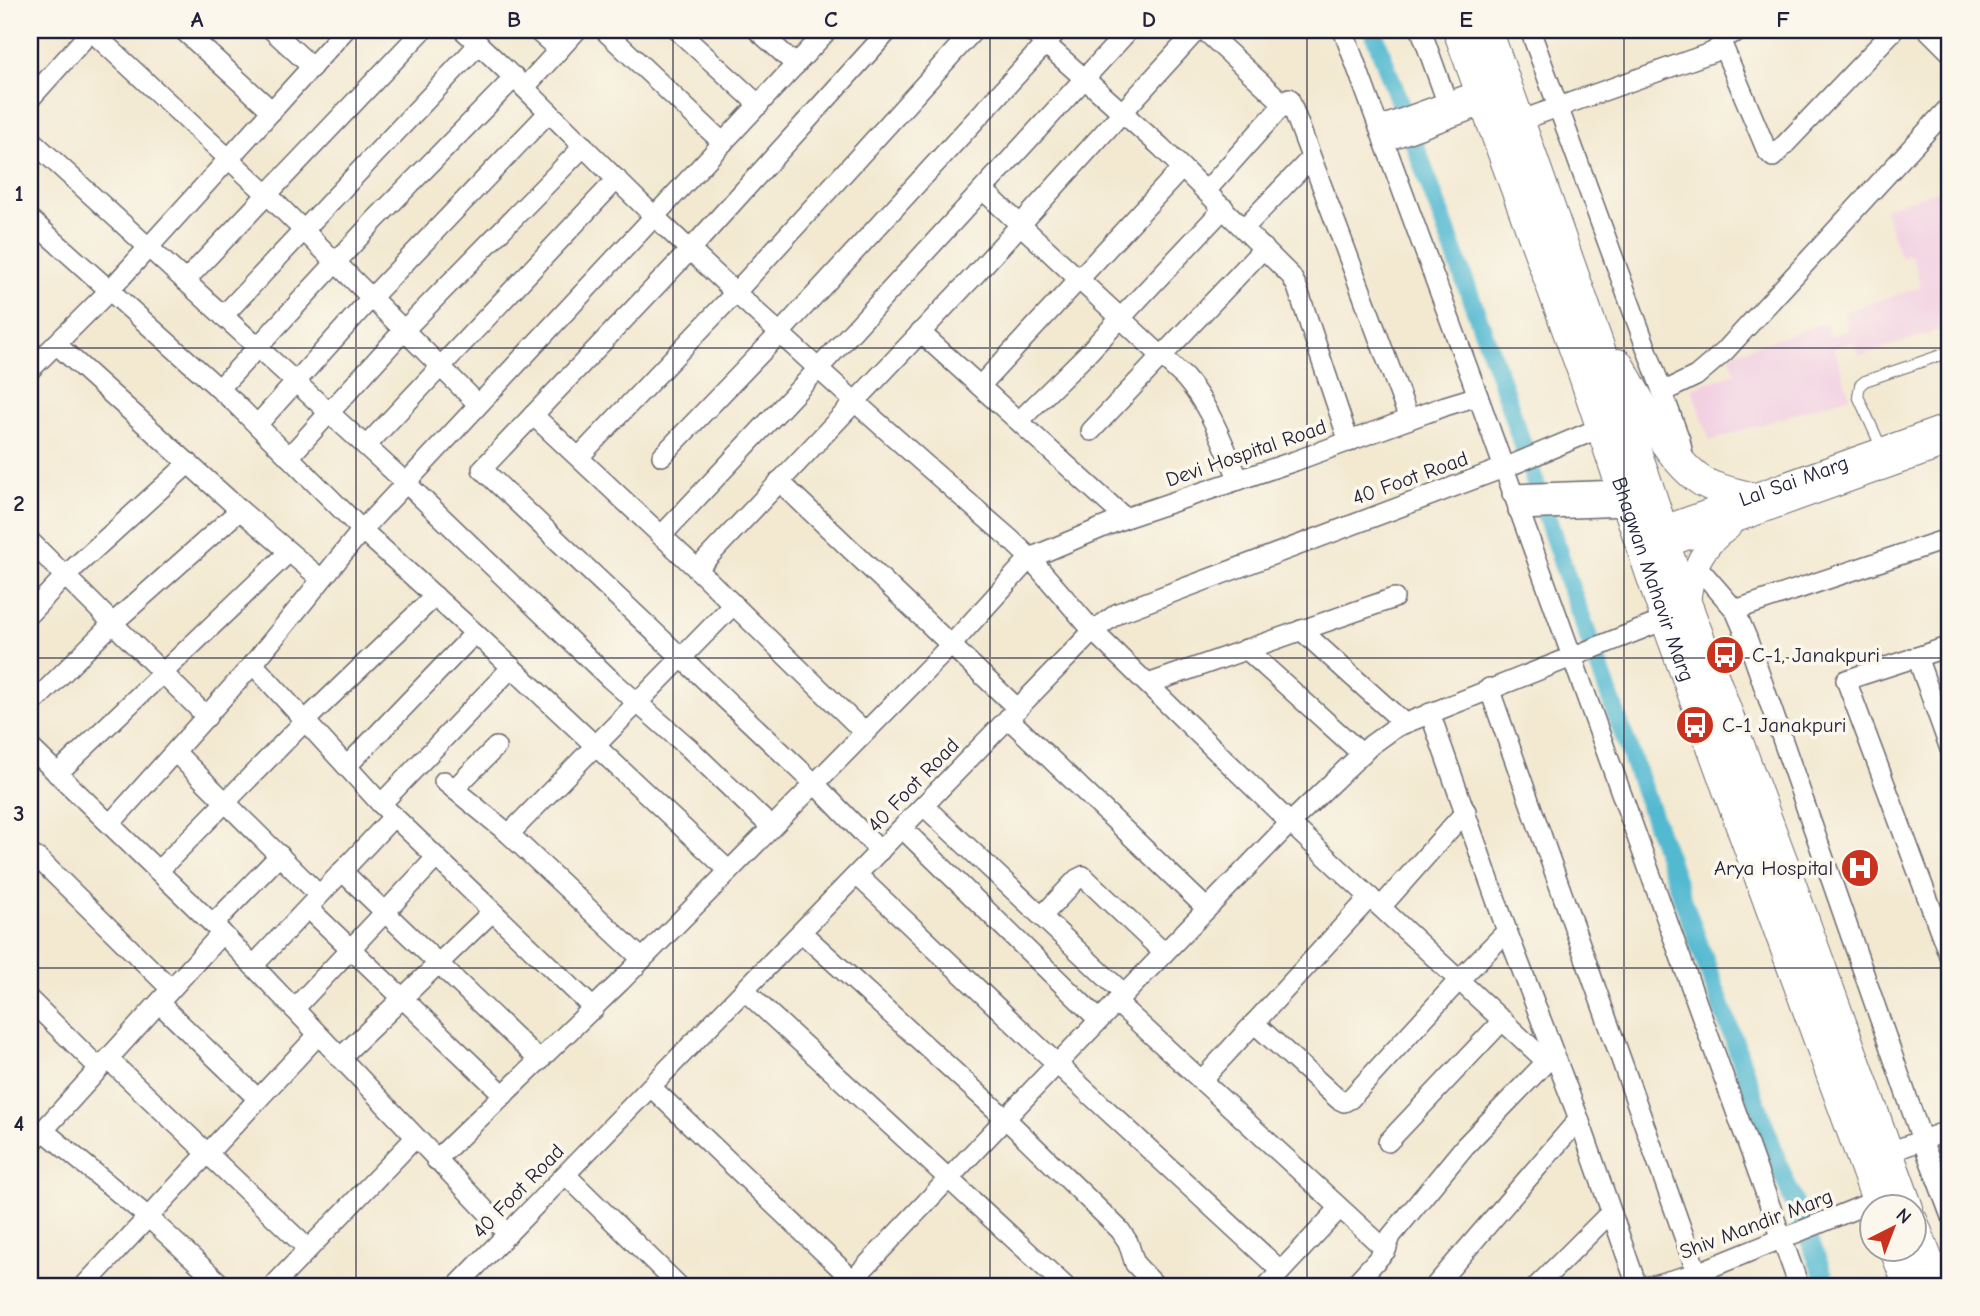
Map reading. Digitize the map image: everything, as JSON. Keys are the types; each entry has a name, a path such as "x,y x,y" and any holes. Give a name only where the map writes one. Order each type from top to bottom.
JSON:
{"main road":[{"name":"Bhagwan Mahavir Marg","path":"1458,30 1581,367 1602,434 1785,868 1903,1194"},
{"name":"Bhagwan Mahavir Marg","path":"1487,30 1587,313 1642,525"},
{"path":"1587,313 1685,468 1746,507"},
{"name":"Bhagwan Mahavir Marg","path":"1677,613 1875,1194"},
{"path":"1927,1258 1938,1286"},
{"path":"1900,1264 1909,1286"}],"street":[{"path":"32,91 91,30 267,195 478,404"},
{"path":"183,30 272,111"},
{"path":"272,30 312,67"},
{"path":"30,370 149,248 345,30"},
{"path":"185,281 423,30"},
{"path":"463,30 520,82 654,217 779,334 1030,558 1094,631 1290,823 1503,1020 1550,1058"},
{"path":"536,30 559,50"},
{"path":"219,389 337,264 374,220 520,82 559,50 577,30"},
{"path":"604,30 723,143"},
{"path":"677,30 759,105"},
{"path":"757,30 796,65"},
{"path":"110,824 253,664 321,579 405,482 828,30"},
{"path":"880,850 814,783 483,471 483,466 690,250 889,30"},
{"path":"579,457 735,293 974,30"},
{"path":"1030,30 1051,36 1085,79 1182,167 1283,266 1297,287 1349,442"},
{"path":"661,536 1129,30"},
{"path":"697,569 1020,225 1197,30"},
{"path":"1204,30 1284,104"},
{"path":"1343,30 1388,132 1478,396 1516,487 1787,1237 1799,1286"},
{"path":"1421,30 1442,110"},
{"path":"1530,30 1680,440 1685,468"},
{"path":"1519,121 1713,52 1728,35 1767,151 1773,157 1894,30"},
{"path":"1928,30 1950,52"},
{"path":"662,456 779,334 1051,36"},
{"path":"223,316 479,44"},
{"path":"1206,191 1289,98 1409,419"},
{"path":"1388,132 1442,110 1482,98"},
{"path":"1663,392 1696,376 1724,352 1950,106"},
{"path":"257,425 371,298 549,112"},
{"path":"30,139 405,482 599,669 690,748 771,827"},
{"path":"289,457 404,330 584,146"},
{"path":"1244,228 1311,158"},
{"path":"980,386 1182,167"},
{"path":"366,446 617,179"},
{"path":"983,190 1162,355 1201,397 1239,480"},
{"path":"1019,421 1224,208"},
{"path":"30,219 219,389 362,530 475,632 728,870"},
{"path":"1091,431 1264,248"},
{"path":"920,332 1125,518"},
{"path":"56,344 240,510 321,579"},
{"name":"Devi Hospital Road","path":"1030,558 1125,518 1478,396"},
{"path":"533,415 734,604 864,732"},
{"name":"Lal Sai Marg","path":"1746,507 1882,449 1950,425"},
{"name":"40 Foot Road","path":"457,1286 1013,713 1094,631 1118,613 1143,601 1516,487 1563,452 1602,434"},
{"name":"Lal Sai Marg","path":"1642,525 1746,507 1950,444"},
{"path":"30,614 65,576 189,463"},
{"path":"779,481 952,644 1013,713 1207,909"},
{"path":"1516,487 1577,500 1642,525"},
{"path":"651,1087 853,1284 1005,1118 1120,998 1290,823 1379,739 1404,723 1489,688 1578,656 1677,613 1704,550 1746,507"},
{"path":"30,706 113,623 240,510"},
{"path":"1735,610 1950,538"},
{"path":"30,541 206,717"},
{"path":"57,774 289,552"},
{"path":"436,1160 594,1009 952,644 1030,558"},
{"path":"1696,565 1735,610 1747,638 1950,1214"},
{"path":"158,871 306,720 435,596"},
{"path":"1148,684 1394,598"},
{"path":"509,834 734,604"},
{"path":"1301,630 1404,723"},
{"path":"347,766 475,632"},
{"path":"1950,646 1846,680 1950,958"},
{"path":"1246,649 1362,754"},
{"path":"1917,657 1950,749"},
{"path":"253,664 387,810 594,1009"},
{"path":"253,966 342,871 387,810 512,667"},
{"path":"1489,688 1697,1273"},
{"path":"1430,713 1550,1058 1579,1119 1637,1286"},
{"path":"30,747 218,928 508,1234"},
{"path":"496,747 449,785 509,834 642,959"},
{"path":"176,752 280,855 313,902 351,948 504,1095"},
{"path":"924,806 1042,916 1201,1081 1385,1250"},
{"path":"1201,1081 1254,1023 1466,811"},
{"path":"902,828 1099,1020"},
{"path":"30,854 39,859 258,1100"},
{"path":"30,1145 165,996 280,855"},
{"path":"294,1009 436,858"},
{"path":"342,871 540,1061"},
{"path":"857,875 1281,1271"},
{"path":"1042,916 1083,876 1164,953"},
{"path":"340,1058 492,912"},
{"path":"1254,1023 1344,1102 1350,1099 1459,979 1507,931"},
{"path":"801,932 1005,1118 1120,1230 1128,1242 1135,1264 1156,1286"},
{"path":"745,991 1065,1286"},
{"path":"30,1000 209,1154 307,1248"},
{"path":"1388,1142 1503,1020"},
{"path":"84,1286 318,1035"},
{"path":"1353,1286 1385,1250 1391,1236 1465,1146 1550,1058"},
{"path":"1435,1286 1579,1119"},
{"path":"43,1130 149,1218 214,1284"},
{"path":"1887,1153 1950,1130"},
{"path":"273,1286 415,1138"},
{"path":"566,1175 679,1286"},
{"path":"1267,1286 1339,1209"},
{"name":"Shiv Mandir Marg","path":"1650,1286 1697,1273 1857,1211"},
{"path":"1537,1286 1611,1212"}],"lane":[{"path":"1882,449 1858,396 1860,385 1950,352"}],"shaded area":[{"path":"1950,187 1950,327 1859,356 1854,342 1834,348 1850,396 1710,441 1692,388 1735,373 1729,354 1826,323 1830,336 1849,330 1844,312 1921,287 1911,254 1900,257 1884,208"}],"waterway":[{"path":"1373,30 1498,372 1570,586 1697,939 1780,1168 1828,1286"}],"place":[{"name":"C-1, Janakpuri","path":"1725,655"},
{"name":"C-1 Janakpuri","path":"1695,725"},
{"name":"Arya Hospital","path":"1860,868"}]}
